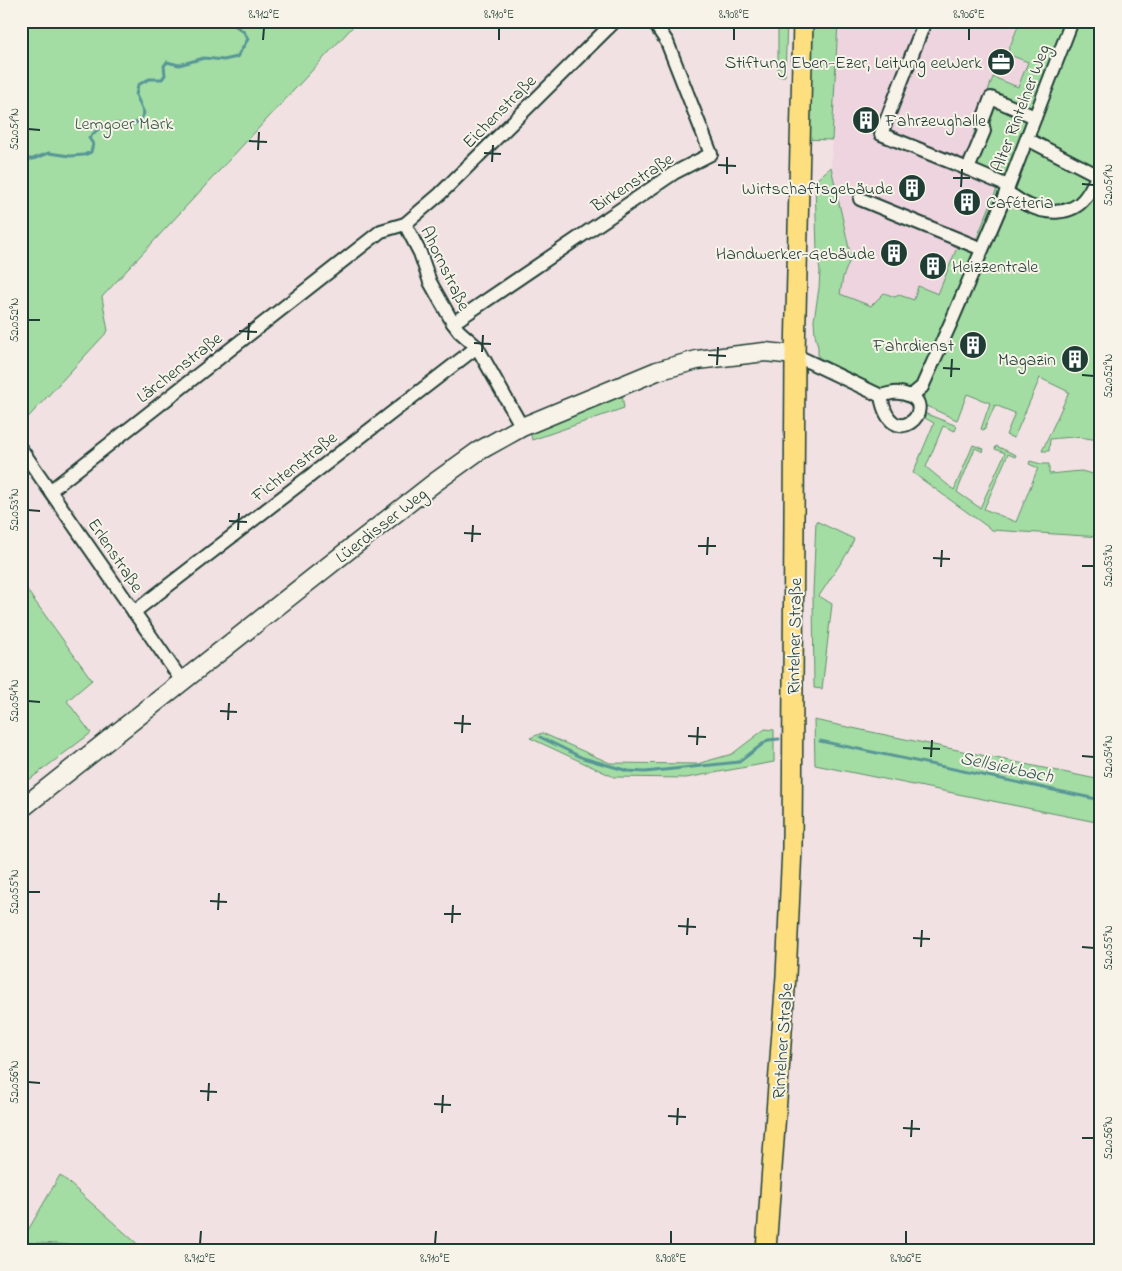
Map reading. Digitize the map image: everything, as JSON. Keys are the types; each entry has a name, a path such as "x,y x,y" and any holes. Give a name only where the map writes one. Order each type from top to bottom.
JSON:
{"main road":[{"name":"Rintelner Straße","path":"766,1250 786,976 791,874 795,355 803,21"},
{"name":"Lüerdisser Weg","path":"21,809 434,483 477,452 522,427 657,371 697,360 765,352 795,355"}],"street":[{"name":"Eichenstraße","path":"404,224 440,194 614,21"},
{"name":"Birkenstraße","path":"453,323 674,173 711,154 667,42 653,21"},
{"path":"924,21 882,134 968,169 1007,189 1028,206 1038,210 1066,211 1084,200 1099,176 1027,138"},
{"name":"Alter Rintelner Weg","path":"911,396 922,387 952,320 1007,189 1072,21"},
{"path":"968,169 984,131 982,122 991,98 1035,117"},
{"path":"860,199 982,249"},
{"name":"Ahornstraße","path":"404,224 420,253 430,282 453,323 477,347 522,427"},
{"name":"Lärchenstraße","path":"51,490 381,231 404,224"},
{"name":"Fichtenstraße","path":"134,612 477,347"},
{"path":"795,355 881,396 901,392 911,396 918,405 916,417 912,422 903,426 894,423 882,406 881,396"},
{"name":"Erlenstraße","path":"21,448 182,681"}],"shaded area":[{"path":"838,21 1020,21 1007,54 1028,62 1018,87 993,77 1001,179 976,240 956,250 938,295 914,300 899,295 871,306 840,294 843,277 851,257 831,167"}],"green space":[{"name":"Lemgoer Mark","path":"21,21 358,21 102,297 108,331 21,425"},
{"path":"778,21 787,21 785,76 778,76"},
{"path":"807,21 838,21 832,140 800,139"},
{"path":"1020,21 1101,21 1101,441 1076,437 1050,439 1049,451 1042,451 1069,392 1040,378 1014,438 1006,435 1015,413 995,405 984,430 981,429 990,403 967,394 957,420 924,405 924,396 904,389 884,390 818,357 815,335 814,320 820,271 817,252 815,181 831,167 851,257 843,277 840,294 871,306 884,293 914,300 918,286 938,294 956,250 976,240 1001,179 966,163 978,119 993,77 1018,87 1028,62 1007,54"},
{"path":"622,395 624,408 532,440 530,431"},
{"path":"924,413 957,426 955,431 943,426 926,467 954,490 973,445 984,449 983,452 975,448 957,492 980,508 1005,453 995,449 996,446 1016,455 1015,457 1008,454 984,509 1016,522 1038,468 1029,464 1030,461 1049,464 1049,474 1081,471 1101,476 1101,537 992,530 913,473 934,423 923,417"},
{"path":"816,521 854,539 848,552 819,596 832,604 822,689 814,688 813,592"},
{"path":"21,582 92,680 67,701 91,733 21,786"},
{"path":"814,720 1101,780 1101,823 815,765"},
{"path":"765,729 774,730 774,762 686,778 614,777 530,738 542,733 610,763 697,764 732,754"},
{"path":"60,1175 143,1249 21,1242 21,1232 27,1232"}],"waterway":[{"path":"21,159 33,159 49,153 70,156 84,155 91,152 93,144 89,138 97,130 108,124 133,124 140,121 144,113 136,95 138,85 149,79 162,79 165,75 164,66 167,62 179,65 204,58 224,60 237,57 248,39 244,32 229,21"},
{"name":"Sellsiekbach","path":"540,737 583,758 628,771 645,772 739,762 768,740 779,739"},
{"name":"Sellsiekbach","path":"820,741 1101,800"}],"place":[{"name":"Stiftung Eben-Ezer, Leitung eeWerk","path":"1001,62"},
{"name":"Fahrzeughalle","path":"866,120"},
{"name":"Wirtschaftsgebäude","path":"912,188"},
{"name":"Caféteria","path":"967,202"},
{"name":"Handwerker-Gebäude","path":"894,253"},
{"name":"Heizzentrale","path":"933,266"},
{"name":"Fahrdienst","path":"973,345"},
{"name":"Magazin","path":"1075,359"}]}
